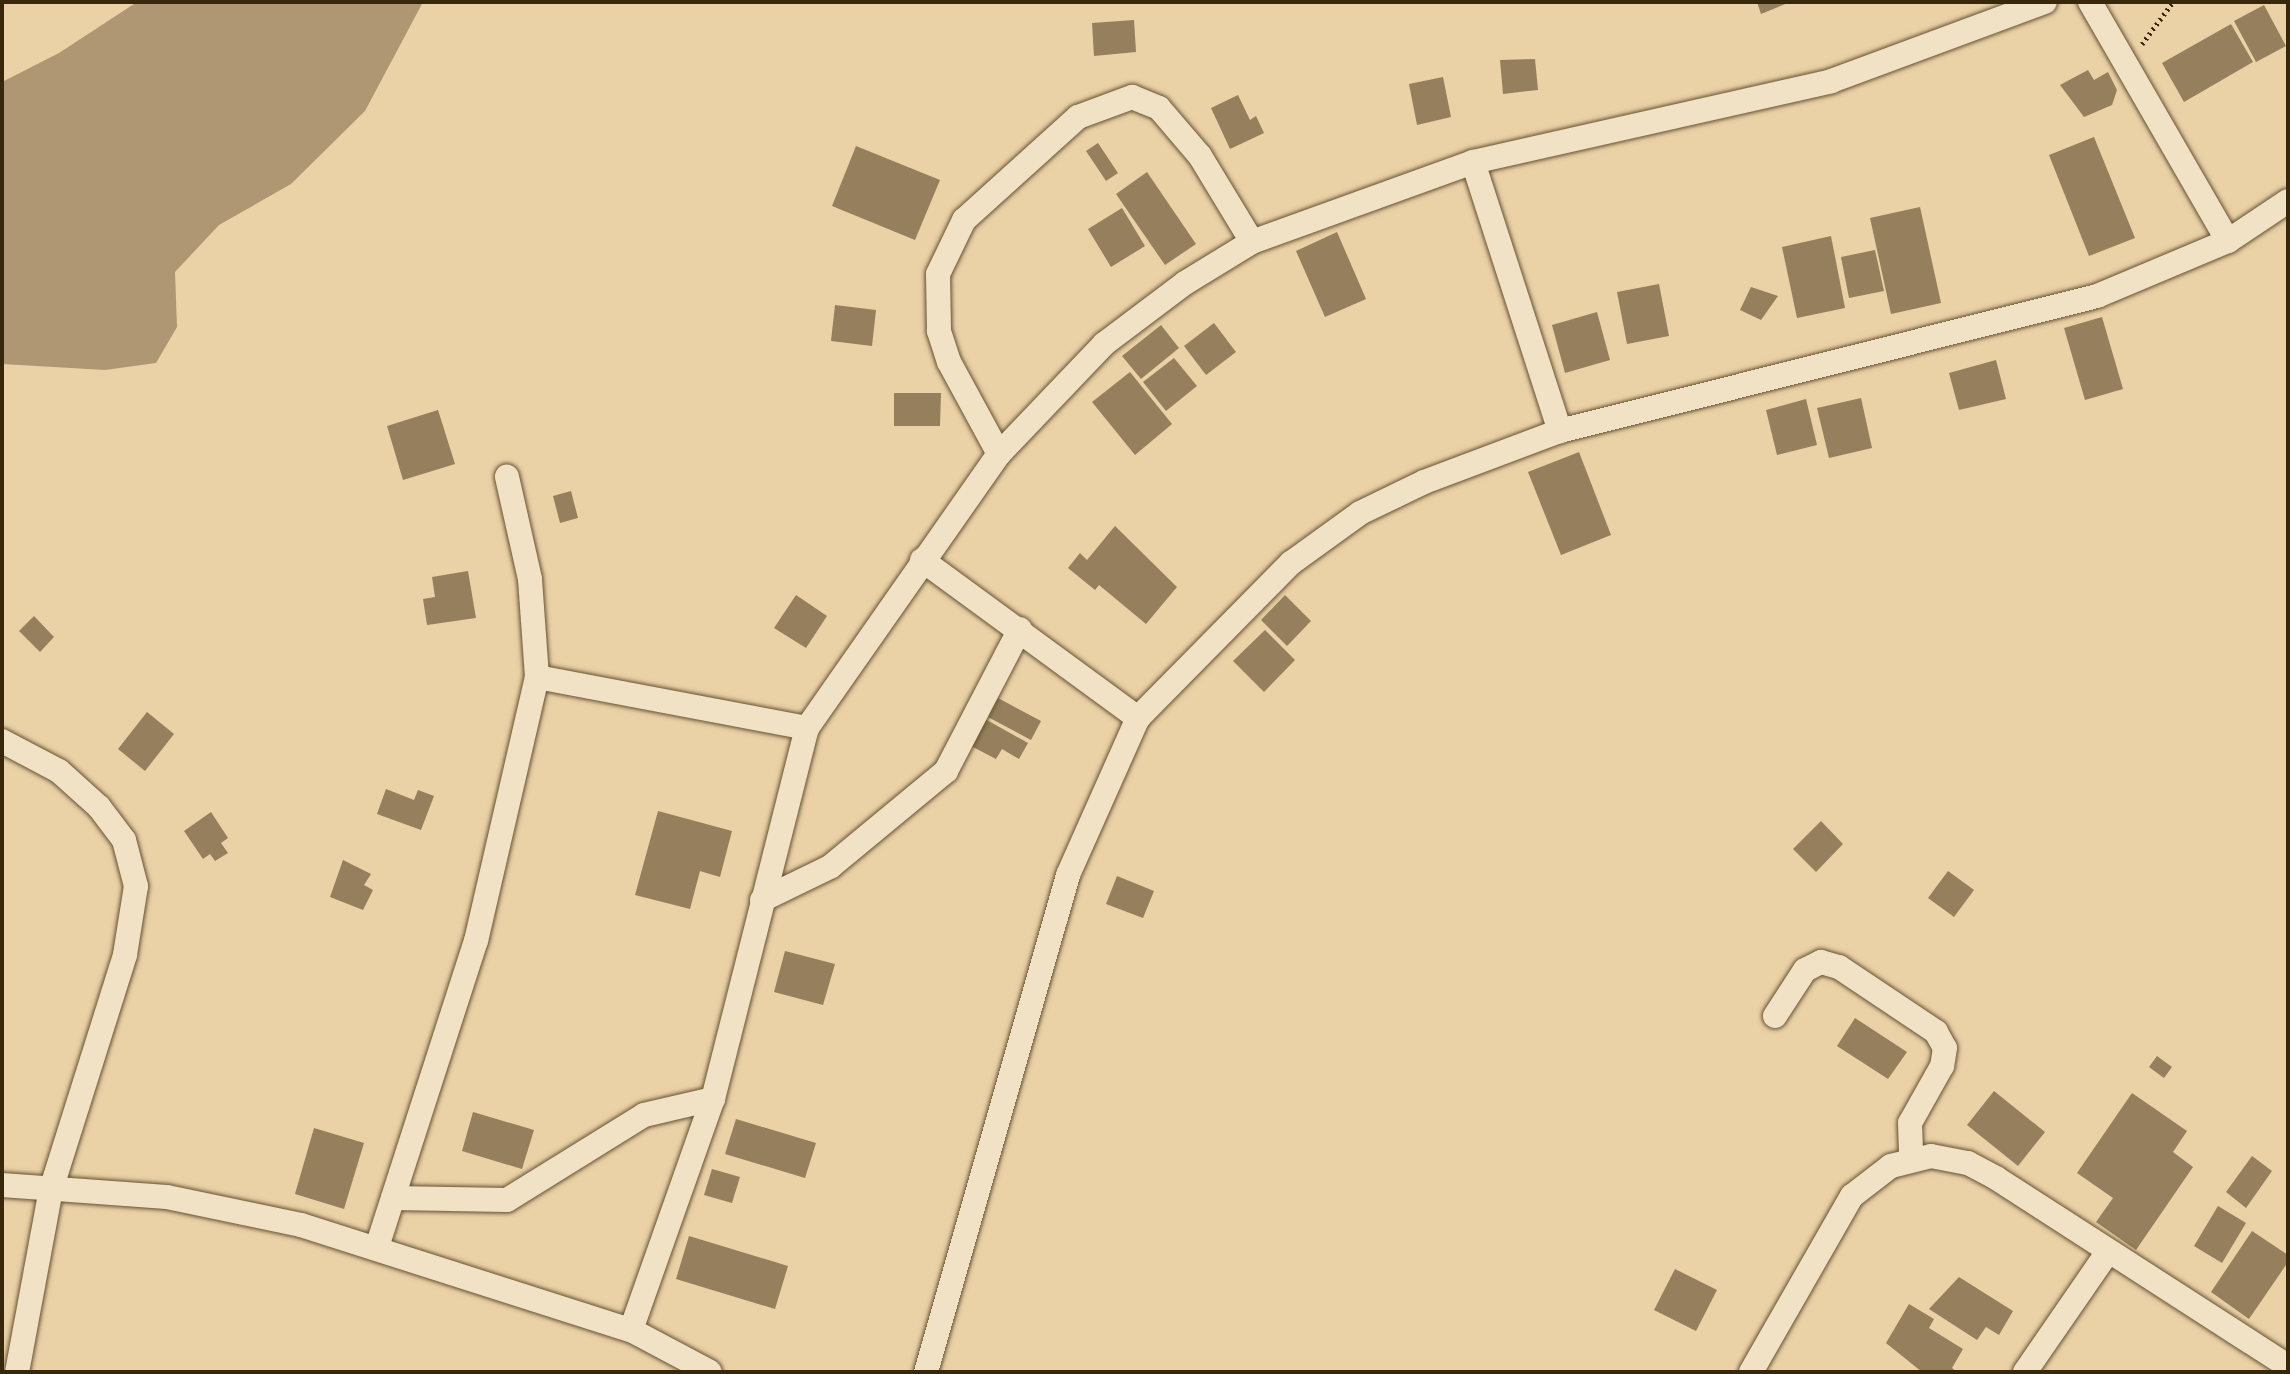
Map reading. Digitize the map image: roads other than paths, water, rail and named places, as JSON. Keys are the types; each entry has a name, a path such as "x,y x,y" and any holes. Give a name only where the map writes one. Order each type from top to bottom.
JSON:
{"street":[{"path":"631,1330 713,1099 807,728 999,454 1104,344 1185,283 1252,242 1473,162 1831,81 2045,2"},
{"path":"2090,2 2228,241"},
{"path":"999,454 949,362 939,331 938,274 964,220 1078,117 1132,97 1159,108 1200,156 1252,242"},
{"path":"1473,162 1560,431"},
{"path":"926,1372 1068,875 1138,718 1291,563 1360,513 1424,482 1560,431 2097,296 2228,241 2288,201"},
{"path":"377,1247 476,941 537,677 530,579 507,477"},
{"path":"922,560 1138,718"},
{"path":"762,900 830,867 946,771 1020,629"},
{"path":"537,677 807,728"},
{"path":"2,741 59,771 99,807 124,840 136,886 125,955 51,1189 17,1372"},
{"path":"1775,1016 1805,970 1821,962 1839,967 1936,1032 1945,1048 1942,1066 1910,1123 1911,1159"},
{"path":"393,1198 507,1200 644,1115 713,1099"},
{"path":"1751,1372 1852,1196 1873,1175 1911,1159 1931,1156 1968,1163 2288,1366"},
{"path":"2,1185 209,1204 377,1247 631,1330 710,1372"},
{"path":"2025,1372 2107,1253"}]}
